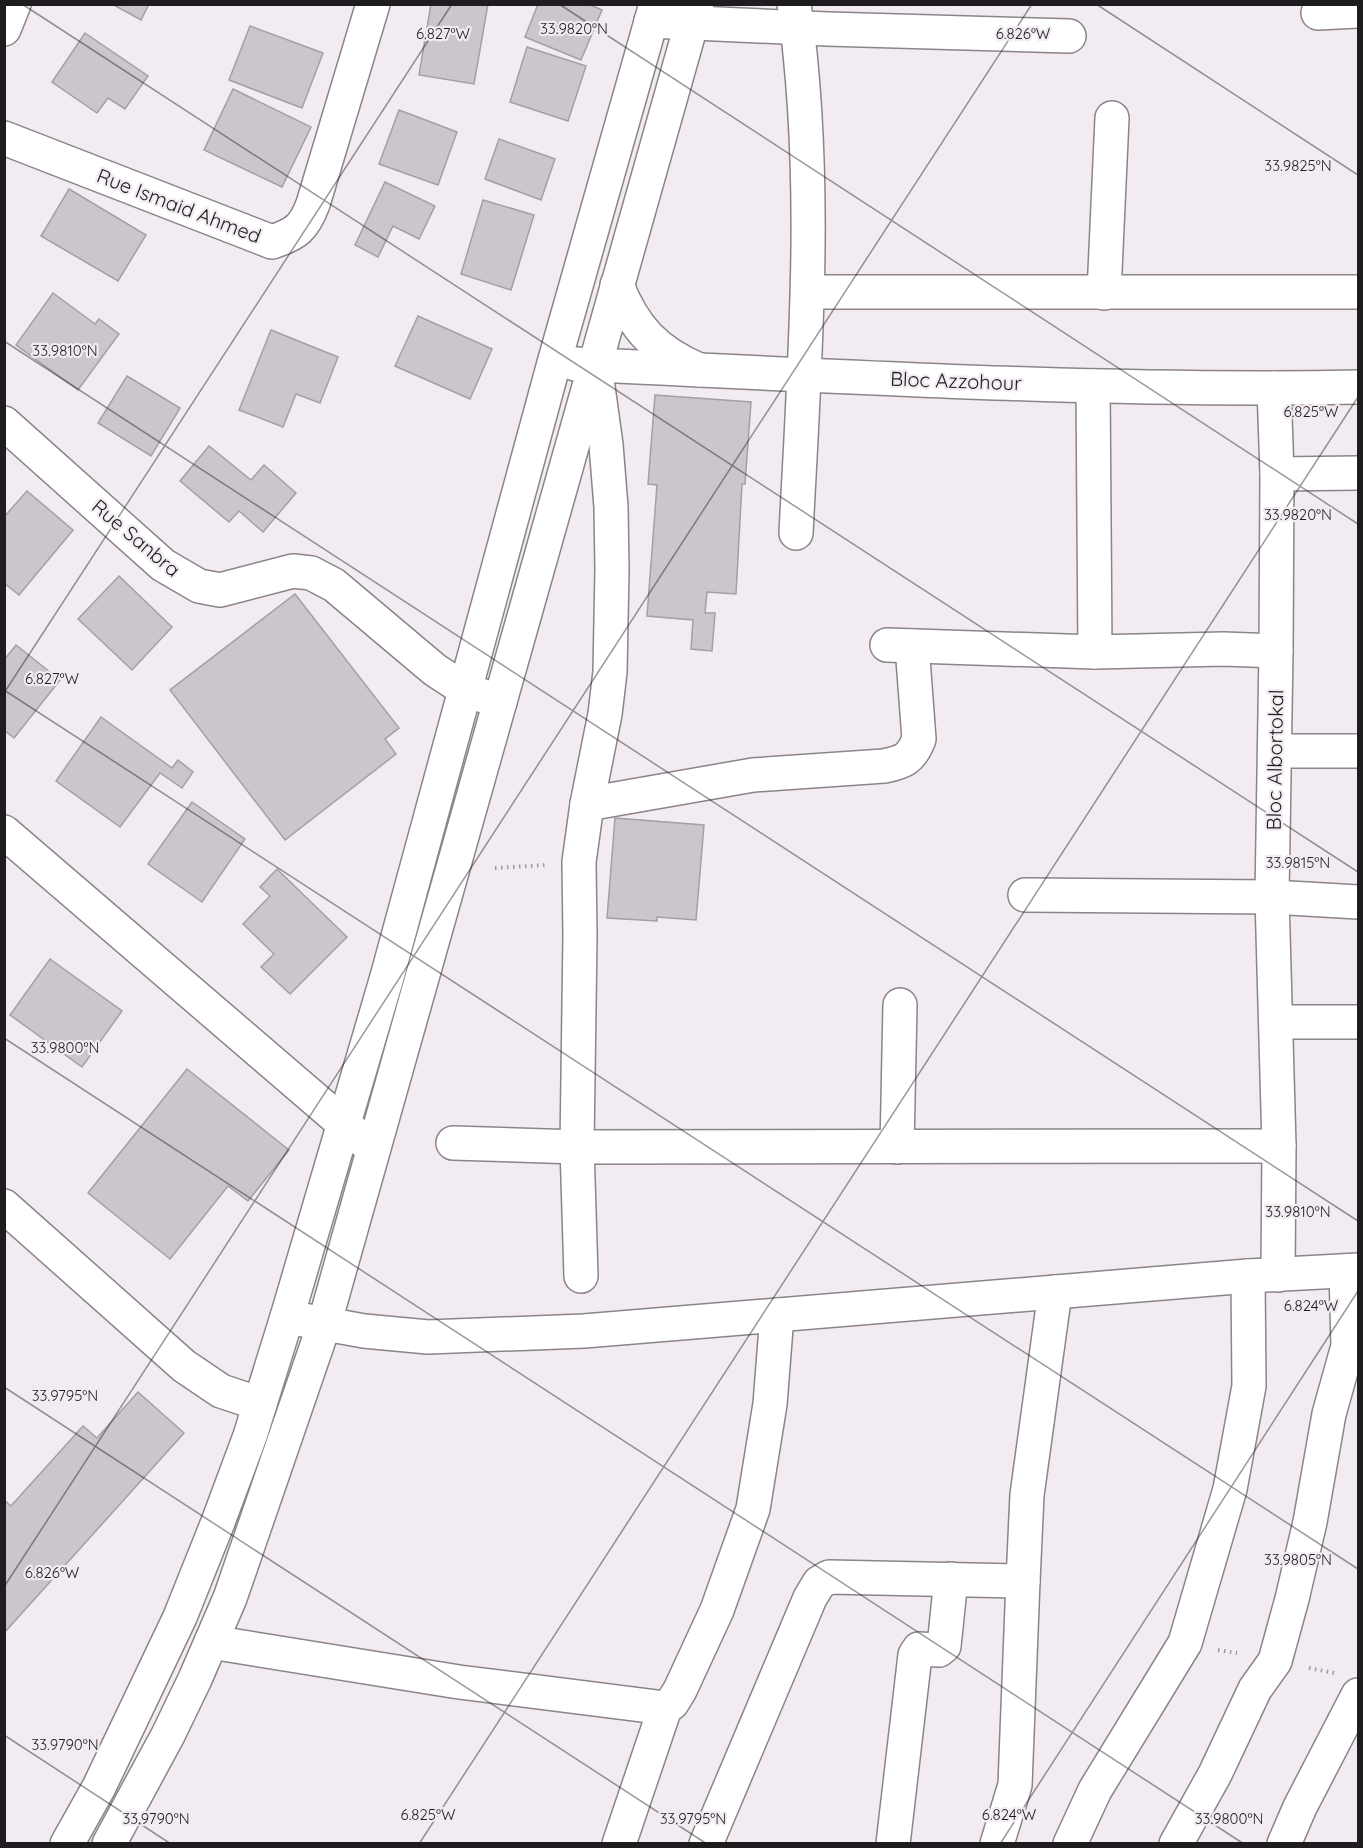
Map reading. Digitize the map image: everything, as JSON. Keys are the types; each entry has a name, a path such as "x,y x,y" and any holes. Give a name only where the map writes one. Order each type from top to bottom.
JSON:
{"street":[{"path":"4,29 14,4"},
{"name":"Rue Ismaid Ahmed","path":"4,138 272,242 289,236 307,220 313,204 373,4"},
{"path":"1318,13 1359,11"},
{"path":"67,1844 99,1787 180,1617 218,1522 260,1404 387,976 554,363 654,13 796,16 1068,36"},
{"path":"109,1844 168,1735 230,1598 324,1325 694,14"},
{"path":"796,16 806,116 808,292 796,533"},
{"path":"1104,293 1112,118"},
{"path":"617,285 633,319 646,336 680,362 699,370"},
{"path":"808,292 1359,292"},
{"name":"Bloc Azzohour","path":"554,363 804,376 1093,386 1359,387"},
{"path":"581,1276 577,1146 579,862 587,804 601,743 610,672 612,569 611,507 606,445 595,364"},
{"path":"1093,386 1095,652"},
{"name":"Bloc Albortokal","path":"1070,1844 1095,1790 1185,1643 1230,1489 1249,1386 1279,1146 1272,897 1277,474 1274,388"},
{"name":"Rue Sanbra","path":"4,423 163,565 181,577 199,586 220,590 293,571 311,573 334,585 435,670 464,689 500,702"},
{"path":"1277,474 1359,473"},
{"path":"587,804 753,775 900,763 908,758 919,739 899,646 1095,652 1223,649 1276,651"},
{"path":"1275,751 1359,751"},
{"path":"4,832 373,1149"},
{"path":"1026,895 1272,897 1359,902"},
{"path":"897,1147 900,1005"},
{"path":"1276,1022 1359,1022"},
{"path":"453,1143 577,1146 1279,1146"},
{"path":"4,1206 184,1366 221,1391 260,1404"},
{"path":"287,1317 364,1331 428,1337 584,1331 1263,1275 1352,1270 1347,1346 1329,1414 1308,1533 1275,1661 1255,1689 1215,1774 1176,1844"},
{"path":"997,1844 1015,1785 1027,1496 1055,1292"},
{"path":"619,1844 665,1708 680,1690 717,1610 753,1509 770,1404 777,1315"},
{"path":"706,1844 819,1583 829,1577 1023,1581"},
{"path":"893,1844 915,1655 919,1649 939,1650 944,1647 951,1579"},
{"path":"211,1642 459,1682 665,1708"},
{"path":"1284,1844 1348,1684"}],"path":[{"path":"495,867 579,862"},
{"path":"1185,1643 1275,1661 1348,1684"}],"building":[{"path":"112,4 149,4 141,20"},
{"path":"431,4 488,4 474,84 419,75"},
{"path":"538,4 588,4 602,10 581,60 525,37"},
{"path":"250,26 323,53 302,108 229,80"},
{"path":"85,33 148,76 125,109 108,98 97,113 52,82"},
{"path":"527,47 586,66 568,121 510,102"},
{"path":"233,89 311,127 282,187 204,150"},
{"path":"399,110 457,132 438,185 379,164"},
{"path":"499,139 555,159 541,200 485,179"},
{"path":"385,182 435,206 419,239 393,226 378,257 355,245"},
{"path":"69,189 146,235 118,281 41,236"},
{"path":"483,200 534,215 511,290 461,274"},
{"path":"53,293 95,324 99,319 119,334 78,390 16,345"},
{"path":"418,316 492,349 470,399 395,366"},
{"path":"271,330 338,357 320,403 296,394 283,427 239,410"},
{"path":"127,376 180,408 151,456 98,423"},
{"path":"655,395 751,402 745,484 742,484 736,594 707,592 705,613 715,613 712,651 691,649 693,620 647,616 657,485 648,484"},
{"path":"209,446 251,480 264,465 296,493 263,532 239,511 229,522 180,481"},
{"path":"27,491 73,530 19,595 4,583 4,517"},
{"path":"119,576 172,627 132,670 78,619"},
{"path":"295,594 399,728 385,739 396,754 285,840 170,690"},
{"path":"16,645 60,680 14,738 4,730 4,660"},
{"path":"101,717 172,768 178,760 193,772 182,788 160,773 120,827 56,781"},
{"path":"192,802 245,839 202,902 148,864"},
{"path":"615,818 704,825 696,920 657,917 657,921 607,918"},
{"path":"277,869 347,937 290,994 261,967 274,954 243,924 270,896 260,887"},
{"path":"50,959 122,1011 82,1067 10,1015"},
{"path":"187,1069 289,1150 248,1201 228,1186 170,1259 88,1193"},
{"path":"138,1392 184,1433 4,1633 4,1500 11,1506 83,1426 97,1438"}]}
